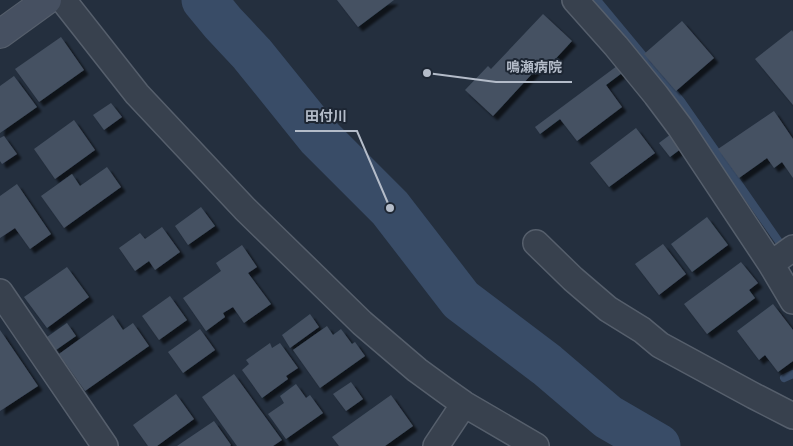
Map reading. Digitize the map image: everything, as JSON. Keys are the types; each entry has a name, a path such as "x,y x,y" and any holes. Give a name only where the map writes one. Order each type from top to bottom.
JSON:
{"main road":[{"path":"0,34 47,0"}],"street":[{"path":"63,0 137,94 245,209 362,323 442,389 536,446"},
{"path":"575,0 656,95 771,264 793,301"},
{"path":"536,242 573,279 608,309 642,330 660,345 793,416"},
{"path":"771,264 793,248"},
{"path":"0,292 105,446"},
{"path":"436,446 464,404"}],"building":[{"path":"337,0 394,0 358,27"},
{"path":"543,14 572,41 548,67 543,62 493,116 465,90 488,66 491,69"},
{"path":"682,21 714,58 676,91 644,54"},
{"path":"792,30 793,32 793,105 755,59"},
{"path":"61,37 84,70 39,102 15,69"},
{"path":"621,63 626,70 606,85 622,107 577,141 560,119 540,134 535,127"},
{"path":"14,76 37,107 0,133 0,86"},
{"path":"111,103 122,117 104,130 93,115"},
{"path":"774,111 793,139 793,178 782,162 774,168 767,158 739,178 718,149"},
{"path":"74,120 95,150 55,179 34,149"},
{"path":"636,128 655,153 609,187 590,163"},
{"path":"675,131 686,145 670,157 659,143"},
{"path":"4,136 17,154 2,164 0,161 0,138"},
{"path":"107,167 121,187 64,228 41,196 72,174 80,186"},
{"path":"17,184 51,234 30,249 15,228 0,238 0,196"},
{"path":"201,207 215,226 188,245 175,226"},
{"path":"707,217 728,245 692,272 671,244"},
{"path":"162,227 180,252 155,270 149,261 135,271 119,248 140,233 145,239"},
{"path":"663,244 686,274 659,295 635,264"},
{"path":"242,245 257,267 248,273 271,304 244,323 233,307 223,313 225,317 206,331 183,298 221,271 216,263"},
{"path":"741,262 758,283 749,290 755,298 707,334 684,304"},
{"path":"67,267 89,297 47,328 24,297"},
{"path":"170,296 187,320 159,340 142,316"},
{"path":"773,304 793,330 793,361 778,372 765,355 759,360 737,331"},
{"path":"310,314 319,327 290,348 282,335"},
{"path":"113,315 123,330 133,323 149,346 85,391 59,354"},
{"path":"67,323 76,336 56,350 47,337"},
{"path":"327,326 333,335 341,329 352,344 355,342 365,356 320,388 293,350"},
{"path":"200,329 215,350 183,373 168,352"},
{"path":"0,330 38,386 0,411"},
{"path":"270,343 272,348 280,343 298,368 286,376 288,379 262,398 242,370 249,364 246,360"},
{"path":"234,374 282,440 273,446 237,446 202,397"},
{"path":"351,382 363,399 346,411 333,394"},
{"path":"296,384 306,398 310,395 323,413 286,439 268,414 284,403 280,396"},
{"path":"176,394 194,419 157,446 148,446 133,425"},
{"path":"391,395 413,426 385,446 339,446 332,437"},
{"path":"214,421 230,446 177,446"}],"waterway":[{"path":"204,0 252,54 319,137 390,208 461,300 547,365 608,417 658,446"},
{"path":"597,0 681,101 782,246 786,243"},
{"path":"784,378 793,374"}],"place":[{"name":"鳴瀬病院","path":"427,73"},
{"name":"田付川","path":"390,208"}]}
